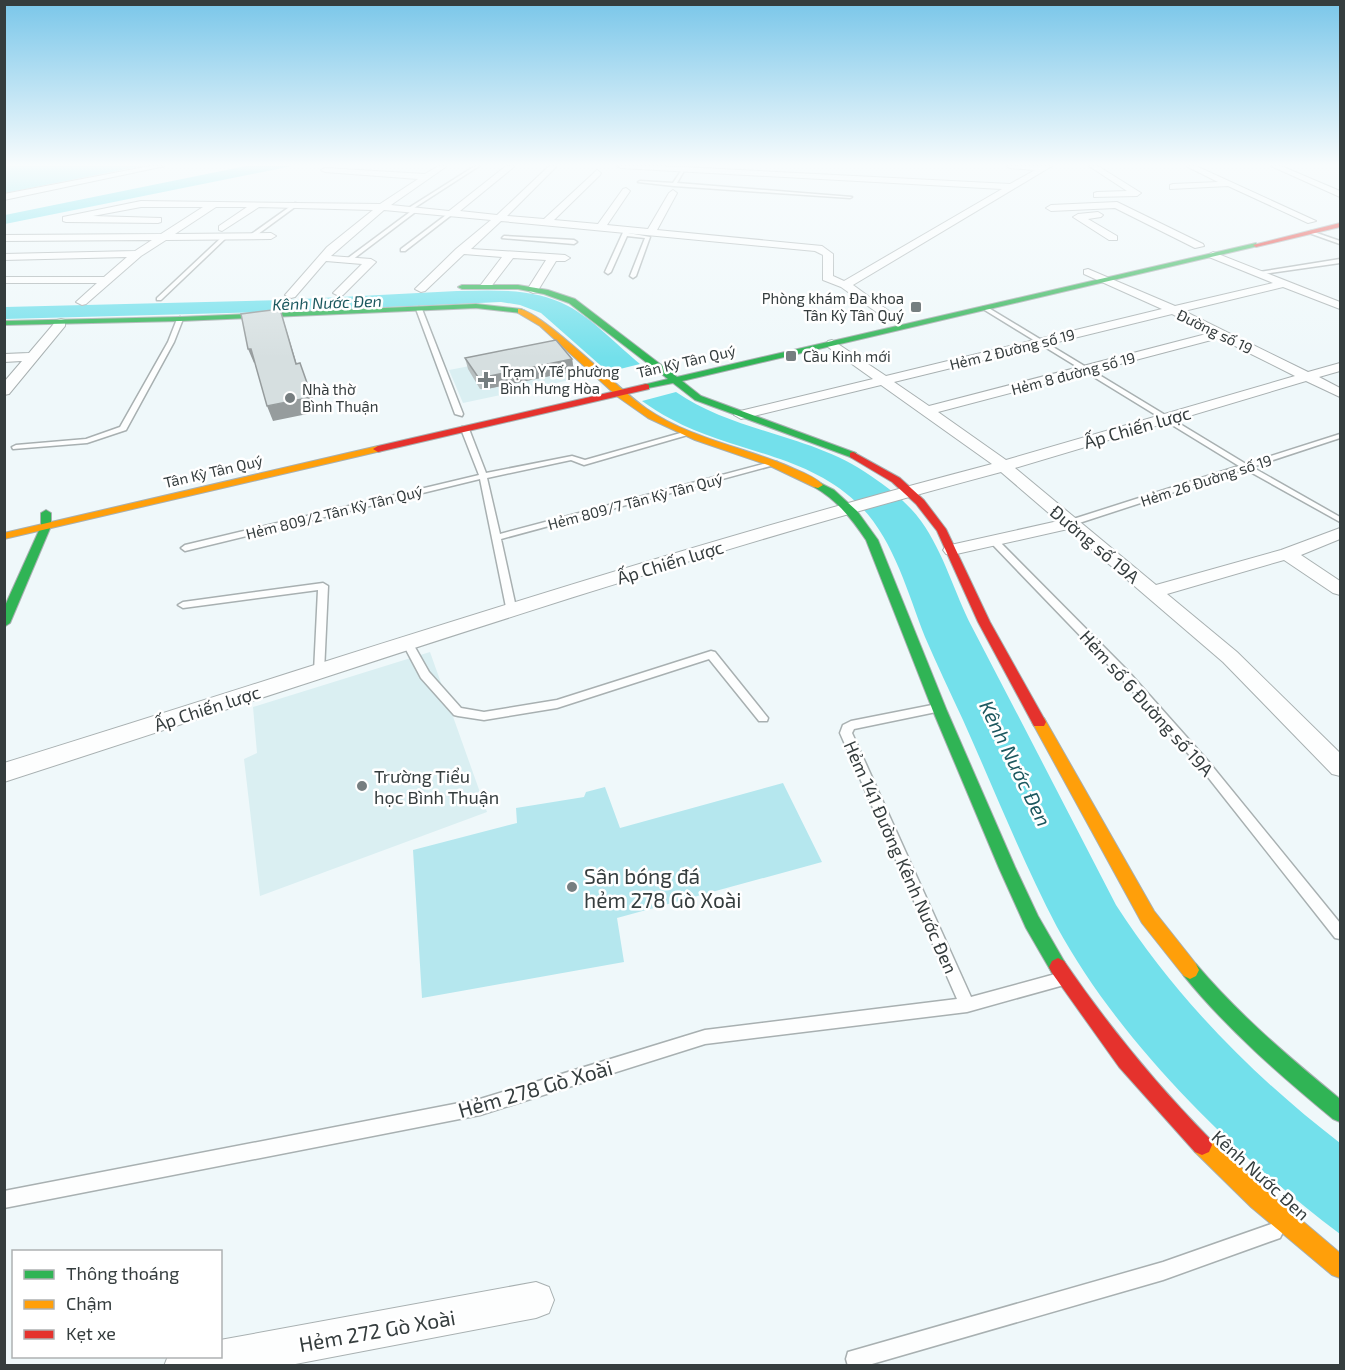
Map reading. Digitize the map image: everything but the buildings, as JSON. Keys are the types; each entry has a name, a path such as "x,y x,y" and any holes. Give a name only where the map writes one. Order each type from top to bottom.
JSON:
{"street":[{"path":"77,302 108,280 137,254 172,230"},
{"path":"223,233 227,230"},
{"path":"285,295 355,230"},
{"path":"415,289 485,230"},
{"path":"525,256 545,230"},
{"path":"621,230 710,232 818,248 828,254 826,278 845,285 889,317"},
{"path":"845,285 938,230"},
{"path":"1100,230 1113,238"},
{"path":"1166,230 1199,246"},
{"name":"Tân Kỳ Tân Quý","path":"763,345 1199,246 1289,230"},
{"name":"Tân Kỳ Tân Quý","path":"4,536 1213,255 1298,230"},
{"path":"4,238 160,237 223,233 272,236"},
{"path":"4,251 25,237"},
{"path":"460,251 559,258 533,290"},
{"path":"4,256 137,254"},
{"path":"486,286 510,255"},
{"path":"1213,255 1341,306"},
{"path":"323,258 371,262 334,293"},
{"name":"Đường số 19","path":"1088,272 1173,310 1341,393"},
{"path":"4,280 108,280"},
{"name":"Hẻm 2 Đường số 19","path":"741,415 1282,284"},
{"path":"415,289 486,286 533,290 563,297 580,306 698,398 845,450 882,471 935,520 952,550 984,622 1148,917 1173,951 1236,1021 1269,1053 1341,1112"},
{"path":"334,293 363,292"},
{"path":"285,295 308,294"},
{"path":"153,300 183,299"},
{"path":"77,302 101,302"},
{"name":"Kênh Nước Đen","path":"4,323 180,319 487,306 508,308 538,320 612,379 621,393 650,416 687,434 774,464 813,482 853,507 872,540 937,708 1037,931 1065,978 1137,1074 1205,1150 1289,1226 1341,1267"},
{"path":"4,391 61,323"},
{"name":"Hẻm 8 đường số 19","path":"926,411 1220,334"},
{"name":"Đường số 19A","path":"832,344 1004,466 1230,657 1341,767"},
{"path":"4,358 34,357"},
{"name":"Tân Kỳ Tân Quý","path":"639,373 683,363"},
{"name":"Ấp Chiến lược","path":"4,773 408,644 853,507 1004,466 1341,367"},
{"path":"584,386 612,379"},
{"path":"4,623 46,526 47,507"},
{"path":"952,550 1070,523"},
{"path":"1152,592 1287,554 1341,533"},
{"path":"1287,554 1341,589"},
{"name":"Hẻm 272 Gò Xoài","path":"222,1358 536,1300"},
{"name":"Hẻm 272 Gò Xoài","path":"183,1365 221,1358"}],"lane":[{"path":"252,236 261,230"},
{"path":"350,259 387,230"},
{"path":"403,250 430,230"},
{"path":"1318,230 1341,243"},
{"path":"608,272 626,231 648,237 633,276"},
{"path":"153,300 223,233"},
{"path":"504,237 574,242"},
{"path":"1256,273 1341,261"},
{"path":"985,308 1248,468 1341,520"},
{"path":"420,309 459,414"},
{"path":"16,447 87,441 123,428 171,342 180,319"},
{"path":"465,429 483,476 512,612"},
{"name":"Hẻm 809/2 Tân Kỳ Tân Quý","path":"185,548 483,476 572,458 584,463 687,434"},
{"name":"Hẻm 26 Đường số 19","path":"1070,523 1248,468 1341,436"},
{"name":"Hẻm 809/7 Tân Kỳ Tân Quý","path":"496,538 774,464"},
{"name":"Hẻm số 6 Đường số 19A","path":"994,541 1123,673 1204,764 1341,933"},
{"path":"183,604 323,586 319,672"},
{"path":"408,644 425,675 458,712 484,716 557,704 711,655 763,718"},
{"name":"Hẻm 141 Đường Kênh Nước Đen","path":"937,708 851,725 847,728 846,733 967,1005"},
{"name":"Hẻm 278 Gò Xoài","path":"4,1200 480,1107 705,1037 967,1005 1065,978"},
{"path":"855,1359 1163,1271 1289,1226"}],"shaded area":[{"path":"557,349 584,377 463,403 449,370"},
{"name":"Trường Tiểu học Bình Thuận","path":"430,652 487,812 260,896 244,759 257,753 253,707"},
{"name":"Sân bóng đá hẻm 278 Gò Xoài","path":"783,783 822,862 617,918 624,962 422,998 413,850 517,823 516,808 584,797 586,792 605,787 620,828"}],"water":[{"path":"457,291 514,291 555,300 587,318 640,364 608,372 541,313 520,305 501,302 298,311 5,319 5,307 283,300"},
{"path":"676,392 723,417 824,451 848,462 885,486 916,514 936,546 972,627 1116,905 1164,972 1218,1034 1277,1091 1340,1143 1340,1234 1300,1203 1221,1133 1147,1054 1113,1013 1083,971 1057,927 1032,876 925,637 898,565 880,531 869,516 836,486 814,473 694,430 642,401"}],"traffic: fast":[{"path":"646,387 1256,245"},
{"path":"462,287 518,287 545,292 572,301 698,398 853,455"},
{"path":"4,323 180,319 476,306 521,311"},
{"path":"818,485 830,492 853,513 872,540 940,711 1007,868 1032,922 1058,967"},
{"path":"4,623 46,526 46,513"},
{"path":"1190,970 1242,1027 1340,1112"}],"traffic: slow":[{"path":"521,311 543,324 621,395 652,416 698,438 771,463 818,485"},
{"path":"4,536 378,449"},
{"path":"1039,722 1148,917 1190,970"},
{"path":"1202,1145 1259,1199 1340,1267"}],"traffic: jam":[{"path":"1256,245 1319,230"},
{"path":"378,449 646,387"},
{"path":"853,455 896,480 920,502 942,531 984,622 1039,722"},
{"path":"1058,967 1126,1060 1202,1145"}],"place":[{"name":"Phòng khám Đa khoa Tân Kỳ Tân Quý","path":"916,307"},
{"name":"Cầu Kinh mới","path":"791,356"},
{"name":"Trạm Y Tế phường Bình Hưng Hòa","path":"486,380"},
{"name":"Nhà thờ Bình Thuận","path":"290,398"},
{"name":"Trường Tiểu học Bình Thuận","path":"362,786"},
{"name":"Sân bóng đá hẻm 278 Gò Xoài","path":"572,887"}]}
